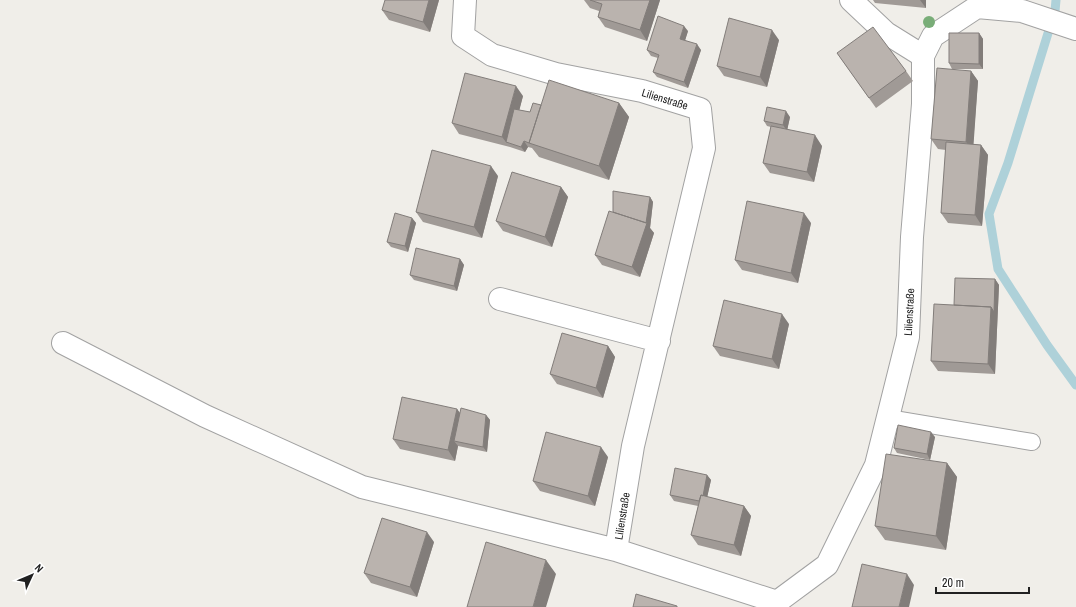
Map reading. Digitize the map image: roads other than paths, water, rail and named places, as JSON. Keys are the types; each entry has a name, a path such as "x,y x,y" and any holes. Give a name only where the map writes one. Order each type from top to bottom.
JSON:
{"street":[{"name":"Lilienstraße","path":"465,0 463,36 492,55 556,74 642,91 700,109 704,148 633,446 616,550 777,604 827,565 876,464 908,338 912,237 923,104 923,56"},
{"path":"851,0 886,33 923,56 933,36 977,7 1022,11 1076,29"},
{"path":"500,299 659,341"},
{"path":"63,343 205,416 362,487 616,550"}],"lane":[{"path":"888,418 1032,442"}],"waterway":[{"path":"1055,11 1056,0"},
{"path":"1049,30 1008,163 989,214 998,269 1047,345 1076,385"}]}
